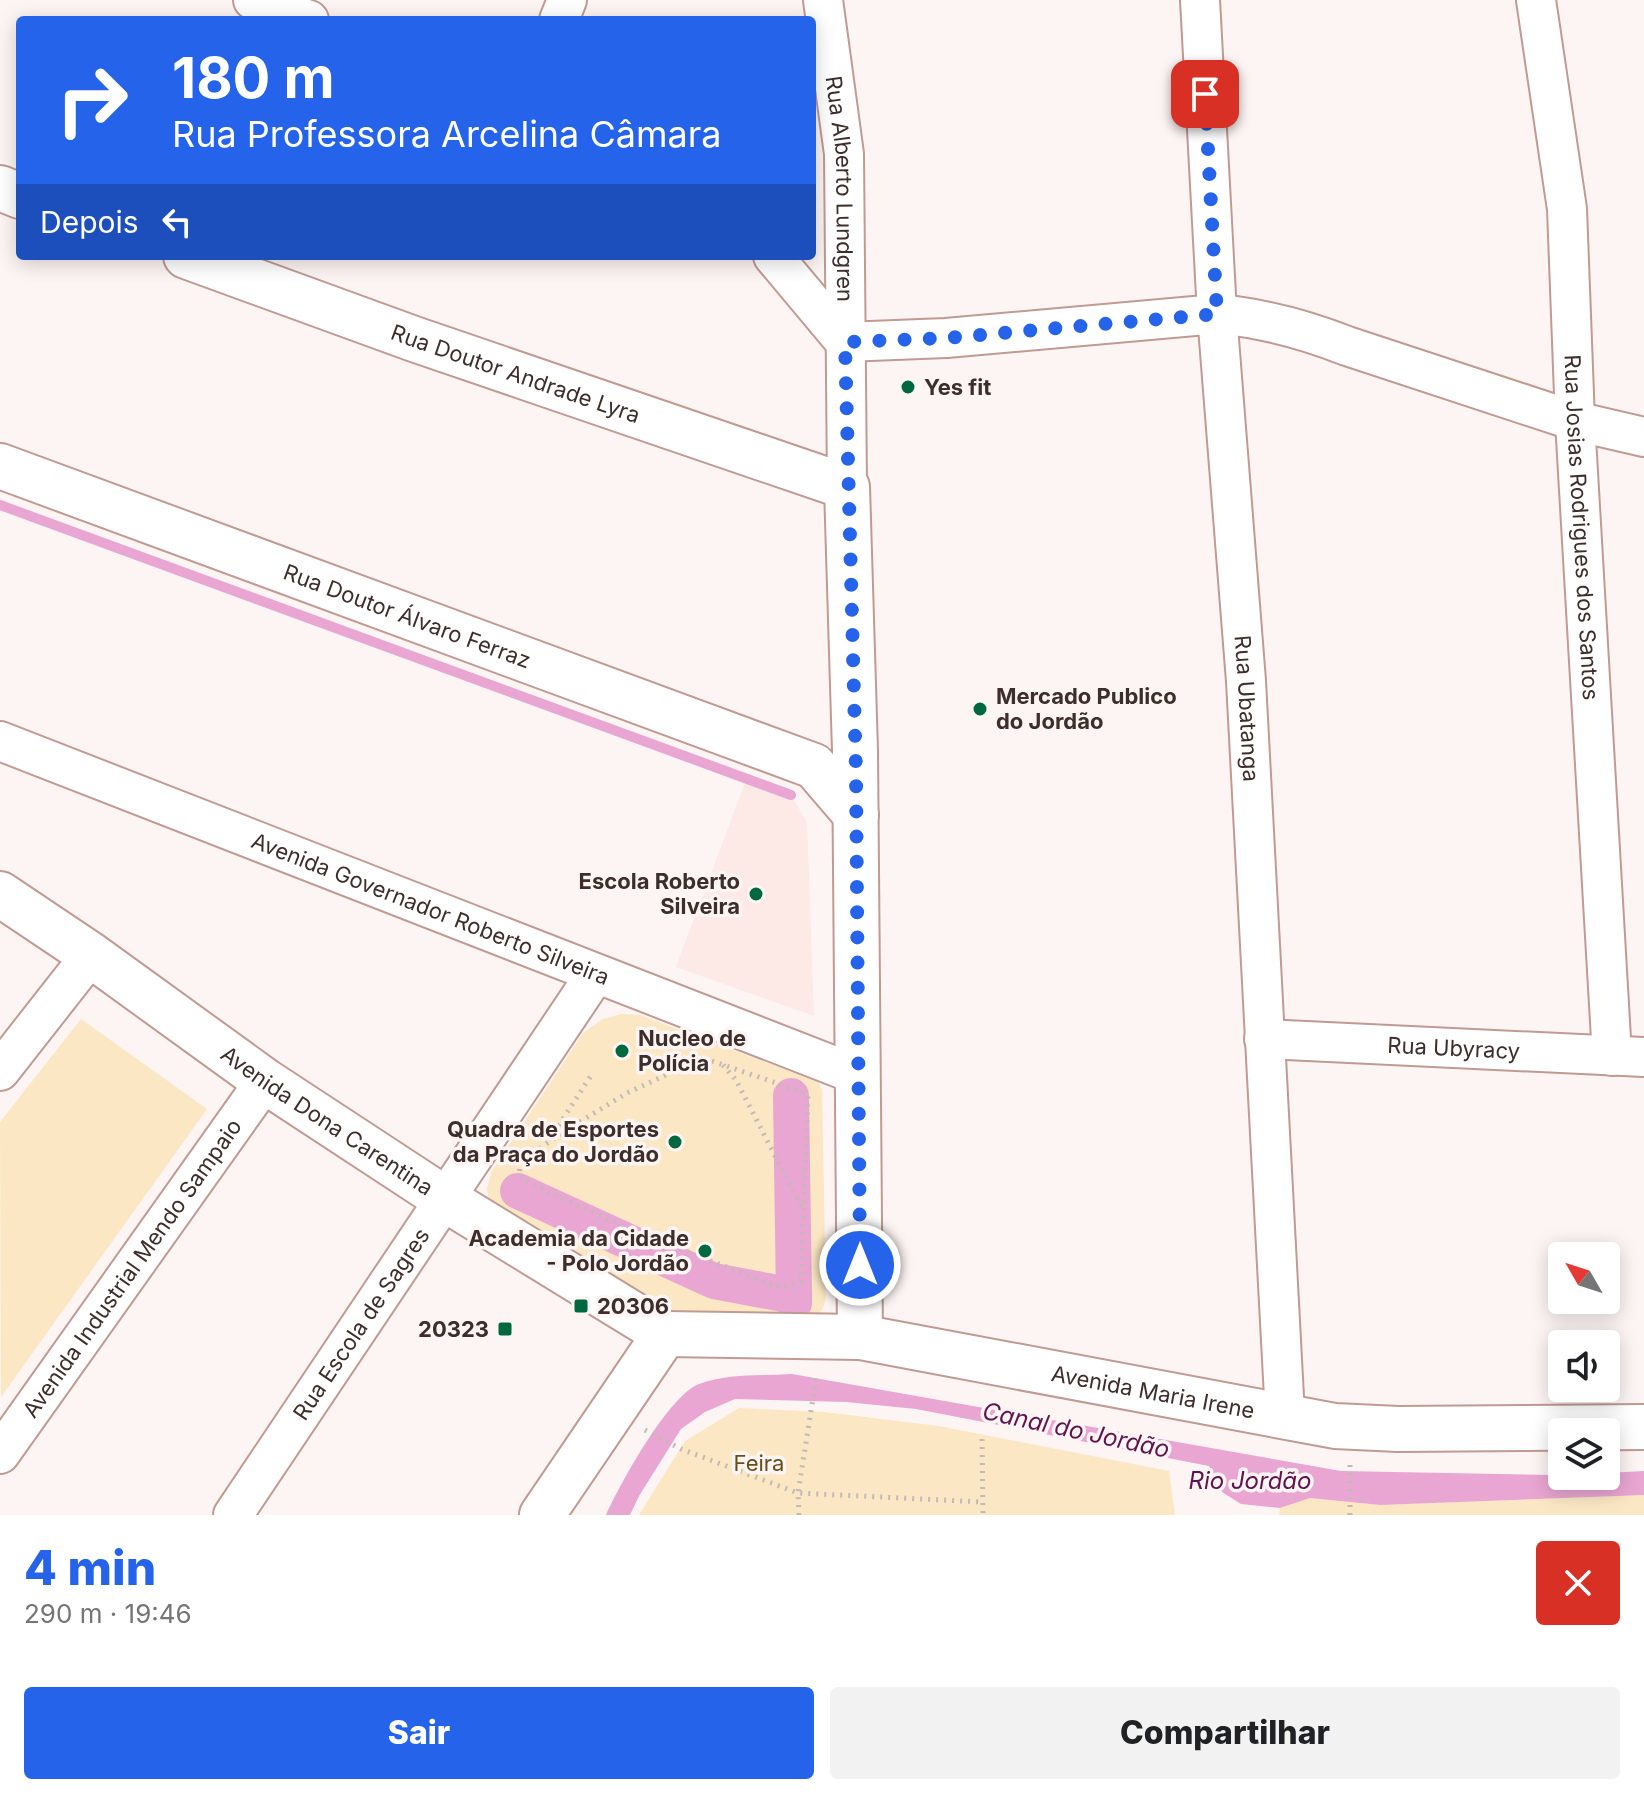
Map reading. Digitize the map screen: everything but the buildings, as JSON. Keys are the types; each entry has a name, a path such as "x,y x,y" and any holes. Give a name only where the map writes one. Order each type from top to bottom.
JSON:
{"main road":[{"name":"Rua Doutor Andrade Lyra","path":"197,260 414,339 847,487"},
{"name":"Rua Doutor Álvaro Ferraz","path":"0,466 814,766 856,815"},
{"name":"Rua Alberto Lundgren","path":"847,487 860,1076 860,1337"},
{"path":"814,766 855,751"},
{"name":"Avenida Dona Carentina","path":"0,894 91,955 265,1081 445,1199 665,1334"},
{"path":"542,1515 665,1334"},
{"name":"Avenida Maria Irene","path":"665,1334 860,1337 1335,1426 1398,1429 1644,1427"}],"street":[{"path":"253,0 298,16"},
{"name":"Rua Alberto Lundgren","path":"823,0 844,154 847,487"},
{"name":"Rua Ubatanga","path":"1200,0 1217,314 1246,681 1285,1416"},
{"name":"Rua Josias Rodrigues dos Santos","path":"1536,0 1567,209 1575,421 1628,1056"},
{"path":"776,260 845,342 946,338 1217,314 1276,322 1312,332 1575,421 1644,437"},
{"name":"Avenida Governador Roberto Silveira","path":"0,741 860,1076"},
{"path":"0,1071 91,955"},
{"name":"Rua Escola de Sagres","path":"233,1515 595,975"},
{"name":"Rua Ubyracy","path":"1264,1039 1628,1056"},
{"name":"Avenida Industrial Mendo Sampaio","path":"0,1454 265,1081"}],"path":[{"path":"696,1061 712,1061 722,1065 808,1094 801,1281 790,1287 781,1288 641,1234 525,1181 519,1175 526,1157 627,1093 696,1061"},
{"path":"722,1065 736,1080 804,1212"},
{"path":"547,1143 592,1074"},
{"path":"799,1515 798,1493 817,1369"},
{"path":"643,1429 681,1449 798,1493 983,1502"},
{"path":"982,1439 983,1515"},
{"path":"1350,1463 1350,1515"}],"shaded area":[{"name":"Escola Roberto Silveira","path":"747,778 791,795 807,822 814,1016 676,967"}],"green space":[{"path":"621,1014 640,1015 818,1082 822,1090 826,1299 822,1310 812,1319 674,1317 489,1203 487,1188 492,1171 583,1033 603,1019"},
{"path":"81,1019 207,1109 1,1397 0,1122"},
{"name":"Feira","path":"739,1408 824,1412 939,1426 1169,1471 1175,1515 639,1515 685,1441"},
{"path":"1644,1495 1644,1515 1279,1515 1280,1508 1310,1498 1380,1505"}],"water":[{"name":"Rio Jordão","path":"792,1374 1341,1471 1548,1475 1548,1490 1620,1490 1620,1472 1644,1471 1644,1495 1380,1505 1310,1498 1280,1508 1241,1504 1222,1492 1209,1466 916,1409 846,1402 735,1399 705,1412 681,1429 630,1515 606,1515 646,1442 673,1405 699,1384 745,1376"}],"waterway":[{"path":"0,505 791,795"},
{"path":"791,1096 794,1296"},
{"path":"518,1191 714,1281 794,1296 794,1303"}],"place":[{"name":"Yes fit","path":"908,387"},
{"name":"Mercado Publico do Jordão","path":"980,709"},
{"name":"Escola Roberto Silveira","path":"756,894"},
{"name":"Nucleo de Polícia","path":"622,1051"},
{"name":"Quadra de Esportes da Praça do Jordão","path":"675,1142"},
{"name":"Academia da Cidade - Polo Jordão","path":"705,1251"},
{"name":"20306","path":"581,1306"},
{"name":"20323","path":"505,1329"}],"route":[{"path":"860,1265 856,772 845,342 946,338 1217,314 1205,94"}],"water label":[{"name":"Canal do Jordão","path":"1076,1430"}]}
